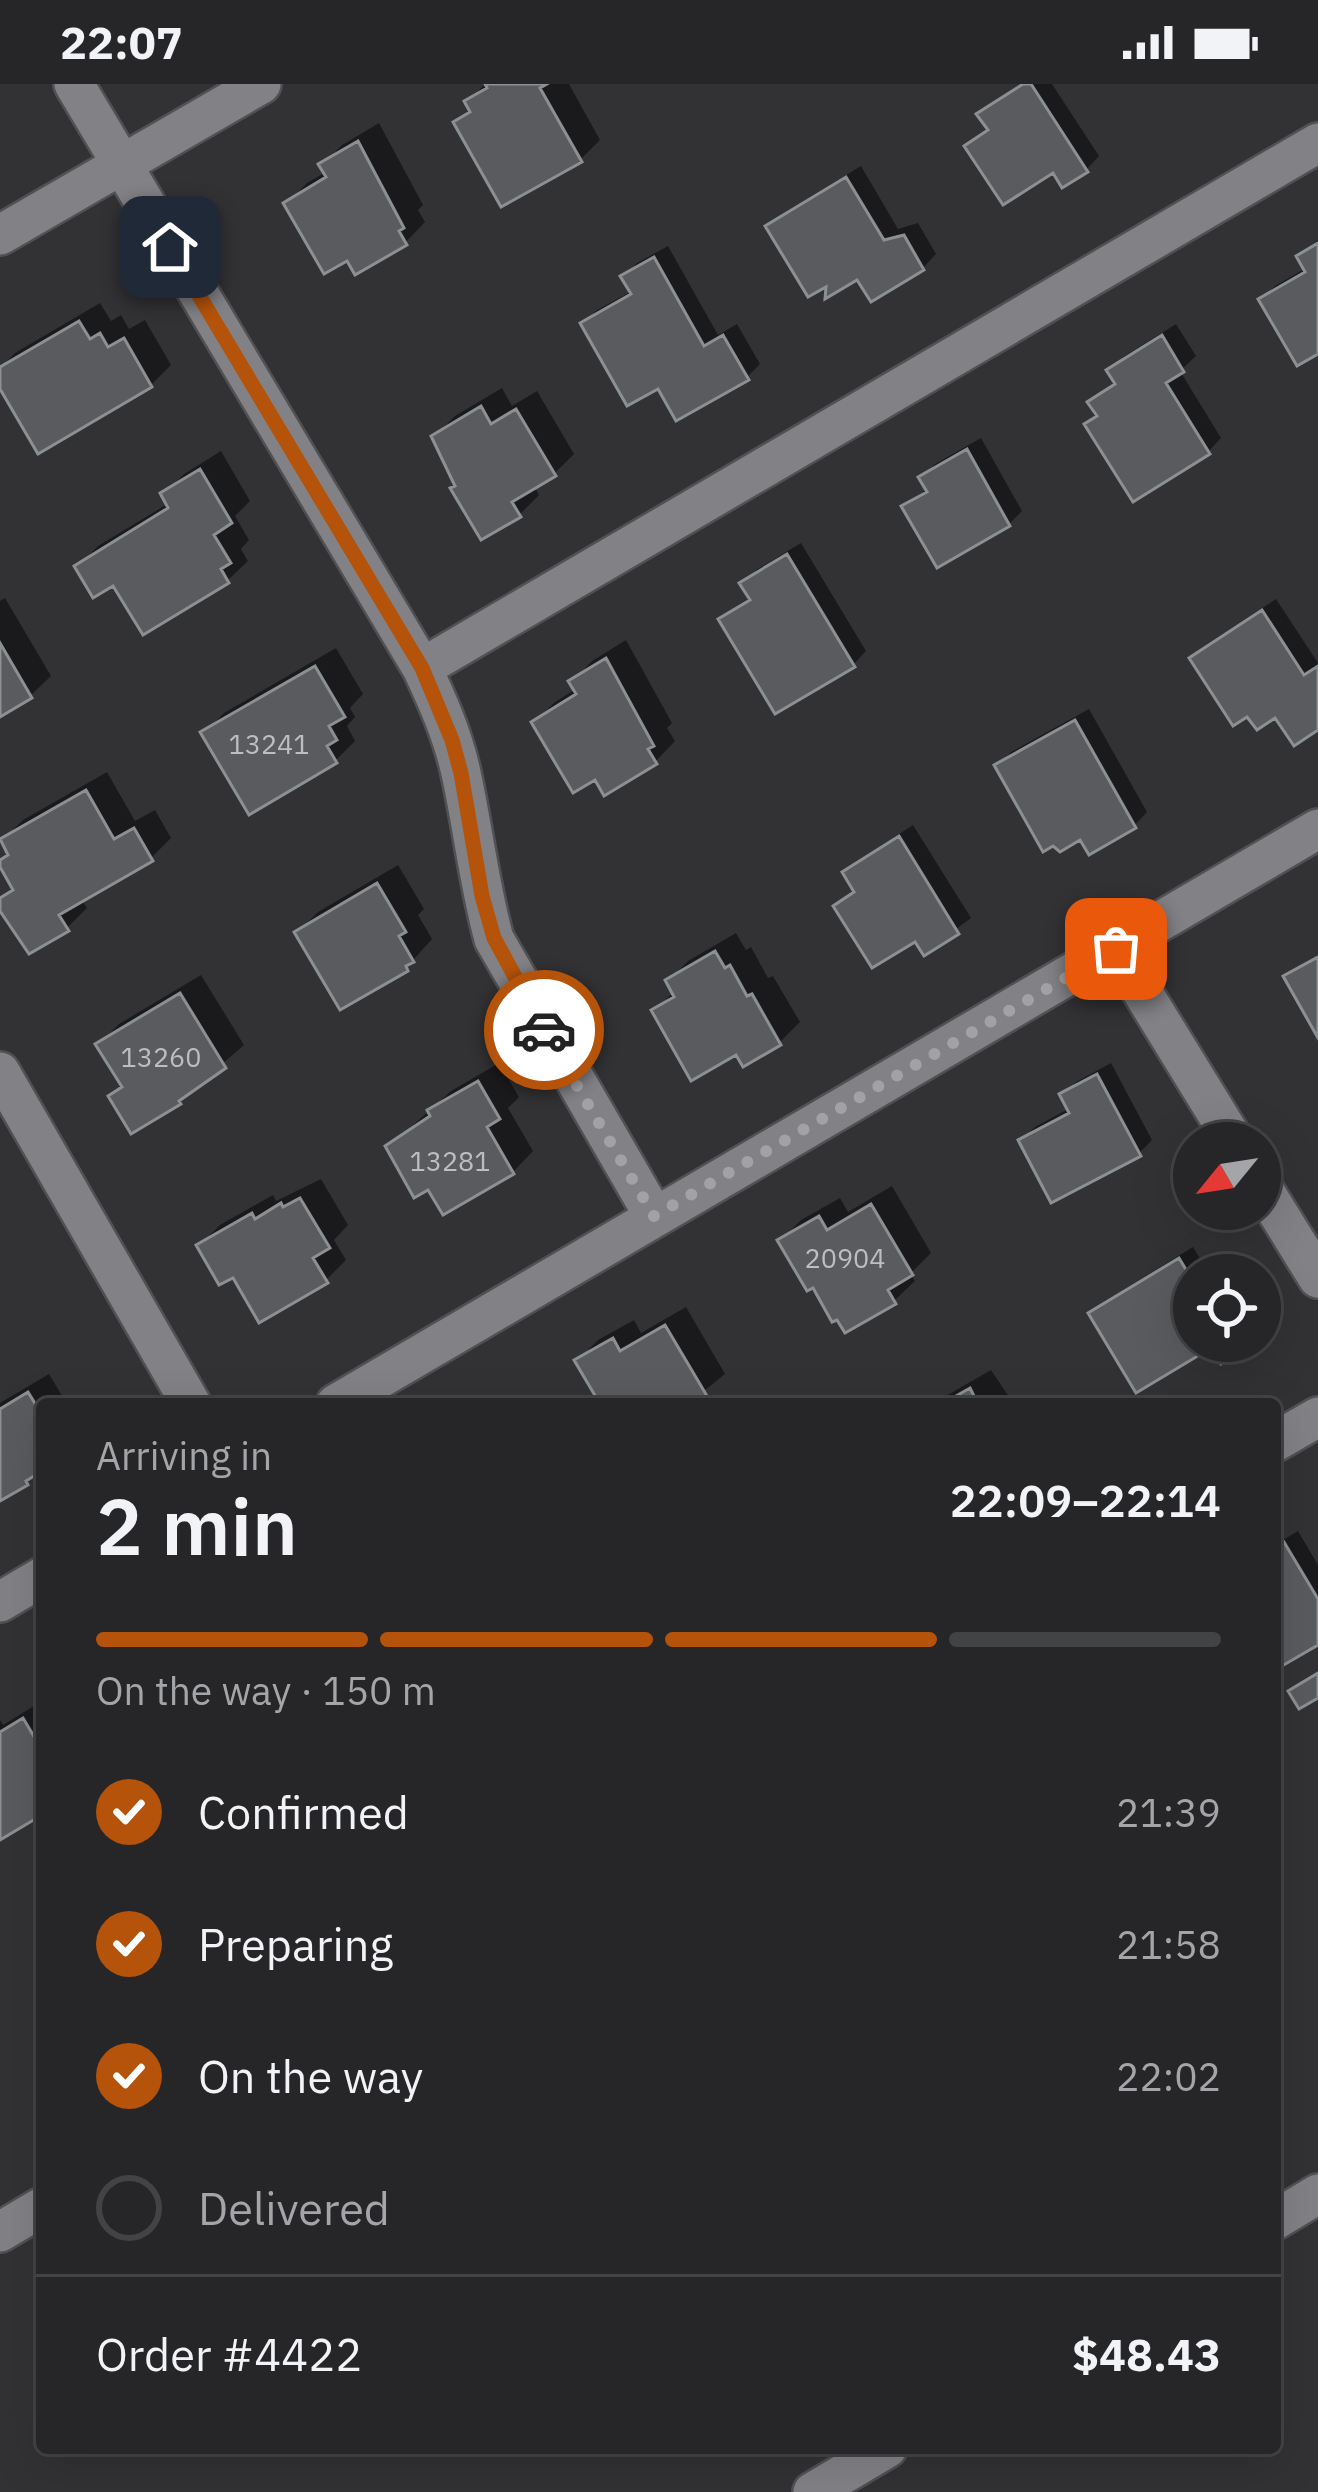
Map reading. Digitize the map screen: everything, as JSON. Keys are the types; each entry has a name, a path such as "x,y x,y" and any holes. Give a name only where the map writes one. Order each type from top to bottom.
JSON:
{"street":[{"path":"74,84 422,668 446,722 461,773 494,938 654,1216"},
{"path":"0,235 261,84"},
{"path":"422,668 1318,143"},
{"path":"346,1398 1318,829"},
{"path":"1116,949 1222,1122"},
{"path":"0,1072 188,1398"},
{"path":"1281,1218 1318,1278"},
{"path":"1281,1439 1318,1417"},
{"path":"0,1602 36,1581"},
{"path":"1281,2216 1318,2194"},
{"path":"0,2232 36,2211"},
{"path":"826,2478 875,2454"}],"building":[{"path":"485,84 547,84 540,88 582,162 501,207 453,122 470,112 464,101 487,88"},
{"path":"1023,84 1031,84 1088,172 1062,188 1053,173 1003,205 964,146 988,130 976,114"},
{"path":"358,141 404,228 399,231 407,245 355,275 347,261 324,274 283,203 326,177 318,164"},
{"path":"846,177 884,240 904,235 924,270 871,302 857,280 825,299 826,287 808,297 765,226"},
{"path":"1318,243 1318,354 1297,366 1258,299 1305,272 1296,256"},
{"path":"654,257 704,346 723,335 749,380 676,421 658,389 627,406 580,323 631,294 620,276"},
{"path":"79,321 90,339 100,333 108,347 124,338 152,387 38,454 0,389 0,367"},
{"path":"1162,335 1184,372 1166,383 1210,454 1133,502 1084,424 1097,416 1087,402 1115,384 1106,370"},
{"path":"481,406 491,424 516,409 556,476 512,502 521,517 481,540 450,488 455,486 431,436"},
{"path":"967,449 1010,526 937,568 901,506 927,492 918,477"},
{"path":"200,469 232,523 214,535 231,563 221,569 229,583 143,635 113,586 93,598 74,566 168,508 160,493"},
{"path":"787,554 855,667 775,714 718,619 750,600 739,583"},
{"path":"1262,610 1304,675 1318,666 1318,730 1294,746 1275,718 1257,730 1247,717 1233,726 1189,658"},
{"path":"0,643 32,698 0,717"},
{"path":"606,658 654,746 648,749 657,764 604,796 595,780 573,793 531,722 576,694 568,681"},
{"path":"315,666 345,717 329,726 337,740 327,746 337,763 249,815 200,732"},
{"path":"1075,720 1136,828 1089,855 1080,840 1060,852 1053,846 1043,852 994,765"},
{"path":"86,790 114,839 134,828 153,861 59,915 69,931 29,954 0,911 0,898 13,890 0,867 0,860 8,855 0,839"},
{"path":"899,836 959,934 924,956 915,942 872,968 833,906 854,892 842,872"},
{"path":"377,883 406,932 399,936 414,962 406,966 408,971 340,1010 294,932"},
{"path":"715,951 725,968 730,965 747,996 752,994 781,1045 743,1067 736,1055 691,1081 651,1010 674,997 665,980"},
{"path":"1318,957 1318,1038 1283,976"},
{"path":"180,993 226,1068 181,1104 131,1134 108,1096 122,1087 95,1044"},
{"path":"1097,1074 1141,1156 1051,1203 1018,1140 1069,1113 1059,1094"},
{"path":"478,1081 500,1119 487,1127 514,1174 443,1215 428,1190 414,1198 385,1146 430,1116 427,1110"},
{"path":"300,1198 330,1248 313,1258 328,1283 259,1323 233,1278 219,1285 196,1245 252,1213 255,1219"},
{"path":"871,1204 913,1275 888,1290 896,1304 845,1333 837,1320 832,1322 813,1288 807,1291 777,1240 819,1216 827,1230"},
{"path":"1173,1262 1173,1362 1188,1362 1136,1393 1088,1313"},
{"path":"665,1325 707,1396 596,1398 574,1360 613,1338 620,1351"},
{"path":"970,1388 975,1398 952,1398"},
{"path":"28,1392 36,1405 36,1475 0,1501 0,1409"},
{"path":"1281,1544 1318,1599 1318,1645 1281,1667"},
{"path":"1318,1673 1318,1698 1299,1709 1288,1691"},
{"path":"23,1718 36,1740 36,1819 0,1840 0,1732"}],"way so far":[{"path":"544,1030 654,1216 1116,949"}],"route":[{"path":"170,247 422,668 461,773 494,938 544,1030"}]}
